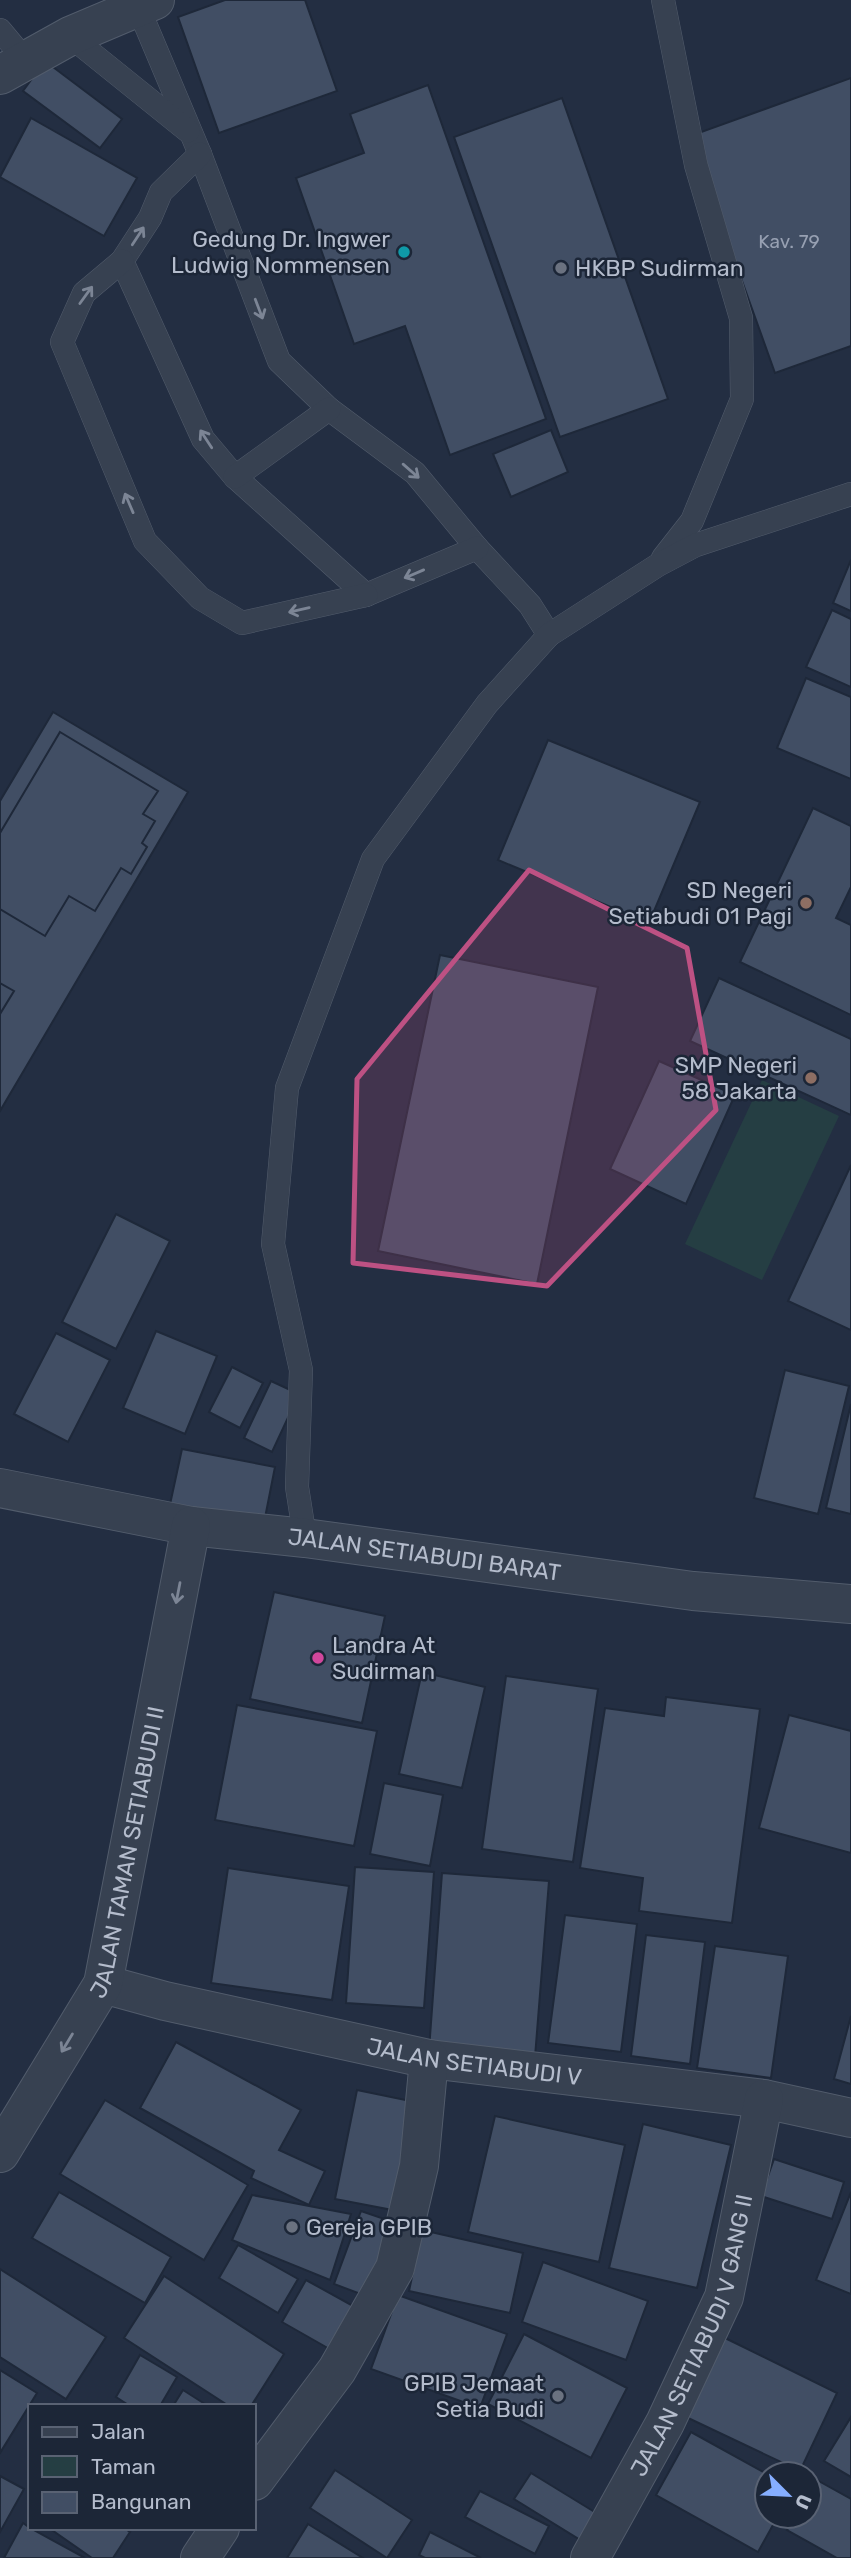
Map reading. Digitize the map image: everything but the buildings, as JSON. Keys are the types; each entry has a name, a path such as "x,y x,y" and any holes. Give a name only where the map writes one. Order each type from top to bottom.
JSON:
{"street":[{"path":"13,68 70,36 147,4"},
{"name":"JALAN SETIABUDI BARAT","path":"0,1488 191,1526 305,1538 693,1591 851,1604"},
{"name":"JALAN TAMAN SETIABUDI II","path":"0,2154 103,1984 191,1526"},
{"name":"JALAN SETIABUDI V","path":"103,1984 165,2001 429,2059 764,2099 851,2118"},
{"path":"256,2477 337,2370 395,2268 419,2166 429,2059"},
{"name":"JALAN SETIABUDI V GANG II","path":"590,2558 665,2423 724,2297 764,2099"},
{"path":"200,2558 219,2530"}],"lane":[{"path":"658,565 692,521 743,399 741,318 696,165 663,0"},
{"path":"147,4 190,132 279,361 329,409 415,473 477,548 530,605 549,635"},
{"path":"0,30 13,68"},
{"path":"70,36 190,132"},
{"path":"200,154 160,192 150,218 122,261 84,293 62,342 145,541 200,598 242,623 366,595 477,548"},
{"path":"122,261 203,439 235,477 366,595"},
{"path":"235,477 329,409"},
{"path":"305,1538 297,1488 301,1370 274,1244 286,1088 373,859 488,704 549,635 658,565 696,545 851,494"}],"highlighted area":[{"path":"529,870 687,948 716,1110 547,1286 353,1263 357,1079"}],"green space":[{"path":"762,1080 839,1116 762,1280 685,1244"}],"place":[{"name":"Gedung Dr. Ingwer Ludwig Nommensen","path":"404,252"},
{"name":"HKBP Sudirman","path":"561,268"},
{"name":"SD Negeri Setiabudi 01 Pagi","path":"806,903"},
{"name":"SMP Negeri 58 Jakarta","path":"811,1078"},
{"name":"Landra At Sudirman","path":"318,1658"},
{"name":"Gereja GPIB","path":"292,2227"},
{"name":"GPIB Jemaat Setia Budi","path":"558,2396"}]}
